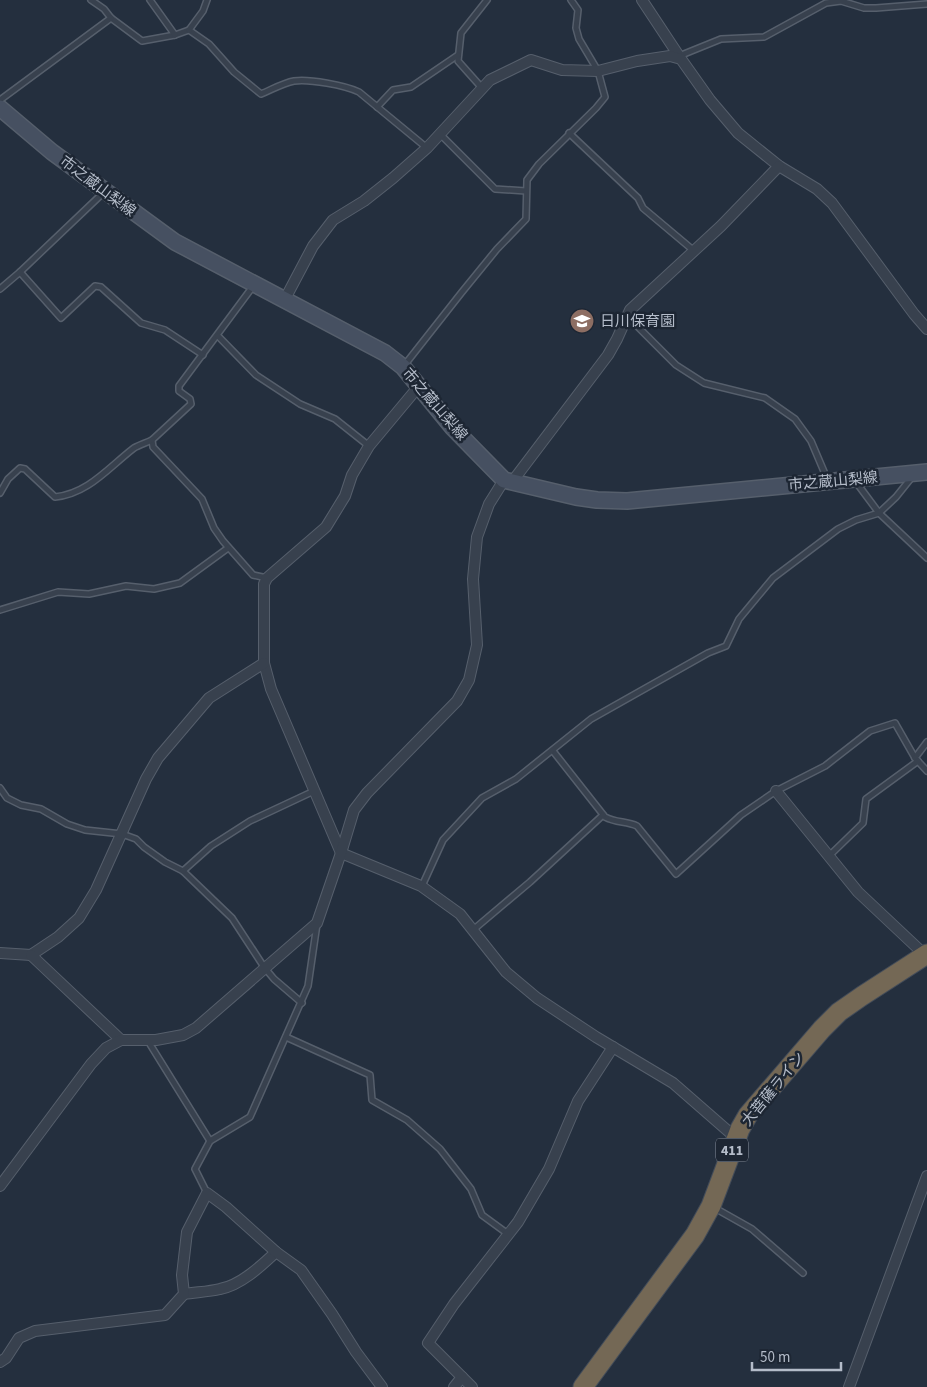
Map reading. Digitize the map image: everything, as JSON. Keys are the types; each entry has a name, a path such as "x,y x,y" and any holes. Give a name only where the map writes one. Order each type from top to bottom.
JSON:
{"highway":[{"name":"大菩薩ライン","path":"583,1387 695,1235 711,1206 736,1138 748,1115 839,1012 926,954"}],"main road":[{"name":"市之蔵山梨線","path":"0,108 52,152 175,242 385,353 403,367 453,428 508,481 576,497 619,501 658,499 921,472"}],"street":[{"path":"642,0 710,100 738,133 779,166 817,189 832,203 927,329"},
{"path":"285,299 313,246 333,220 371,195 427,148 490,80 531,60 562,70 598,71 637,60 670,56 680,57"},
{"path":"0,1186 91,1064 106,1048 121,1040 156,1040 183,1035 196,1028 264,967 317,923 354,810 367,793 456,701 469,680 477,645 473,579 477,537 489,504 608,355 630,310 721,226 779,166"},
{"path":"419,386 369,446 352,475 345,496 326,527 267,578 264,584 264,663 271,689 341,853 422,886 460,914 506,972 537,998 673,1083 736,1138"},
{"path":"0,953 31,955 58,937 79,918 96,890 146,779 158,758 209,698 264,663"},
{"path":"776,791 858,892 926,954"},
{"path":"31,955 121,1040"},
{"path":"472,1387 428,1343 454,1304 518,1222 549,1169 578,1100 613,1047"},
{"path":"849,1387 927,1176"},
{"path":"184,1294 182,1275 187,1232 207,1193 226,1207 276,1252 301,1270 382,1387"},
{"path":"0,1362 6,1358 19,1338 35,1332 165,1315 184,1294 222,1289 238,1282 276,1252"},
{"path":"454,1387 462,1377"}],"lane":[{"path":"91,0 142,41 175,35 189,30 203,10 207,0"},
{"path":"150,0 175,35"},
{"path":"482,88 458,62 458,55 461,33 487,0"},
{"path":"403,367 462,292 526,219 527,180 539,164 606,96 598,71 579,39 576,28 578,10 570,0"},
{"path":"680,57 721,39 764,37 826,3 841,1 864,8 927,4"},
{"path":"0,100 111,18"},
{"path":"189,30 209,44 234,72 261,94 294,81 350,87 359,92 427,148"},
{"path":"377,107 393,90 412,87 458,55"},
{"path":"569,133 638,198 643,208 693,250"},
{"path":"440,134 495,189 526,191"},
{"path":"0,289 104,191"},
{"path":"20,272 61,318 95,286 101,287 141,323 165,330 203,355"},
{"path":"0,493 8,478 20,468 25,469 55,497 68,496 98,479 136,447 152,440 191,404 190,400 179,391 180,386 255,284"},
{"path":"627,316 676,366 704,383 765,398 795,419 811,442 828,481"},
{"path":"218,336 256,375 300,404 335,419 369,446"},
{"path":"152,440 153,447 202,499 214,528 228,548 253,575 267,578"},
{"path":"422,886 443,840 482,798 516,779 553,751 590,719 708,653 726,646 739,619 774,578 838,529 879,512 921,472"},
{"path":"853,479 879,512 927,558"},
{"path":"0,610 58,592 89,594 126,586 154,588 180,582 228,548"},
{"path":"553,751 603,815 613,822 630,823 637,826 676,874 741,815 776,791 825,766 870,731 895,723 927,772"},
{"path":"829,856 863,823 866,800 917,759 927,742"},
{"path":"0,788 7,798 21,805 41,809 68,824 85,830 122,834 136,839 165,862 183,871 232,918 264,967 274,979 302,1003"},
{"path":"183,871 211,846 250,820 314,791"},
{"path":"473,930 530,882 603,815"},
{"path":"207,1193 195,1169 210,1140 250,1117 308,986 317,923"},
{"path":"286,1036 370,1075 372,1100 407,1120 440,1149 470,1189 482,1215 508,1234"},
{"path":"147,1040 210,1140"},
{"path":"711,1206 752,1229 803,1273"}],"place":[{"name":"日川保育園","path":"582,321"}]}
